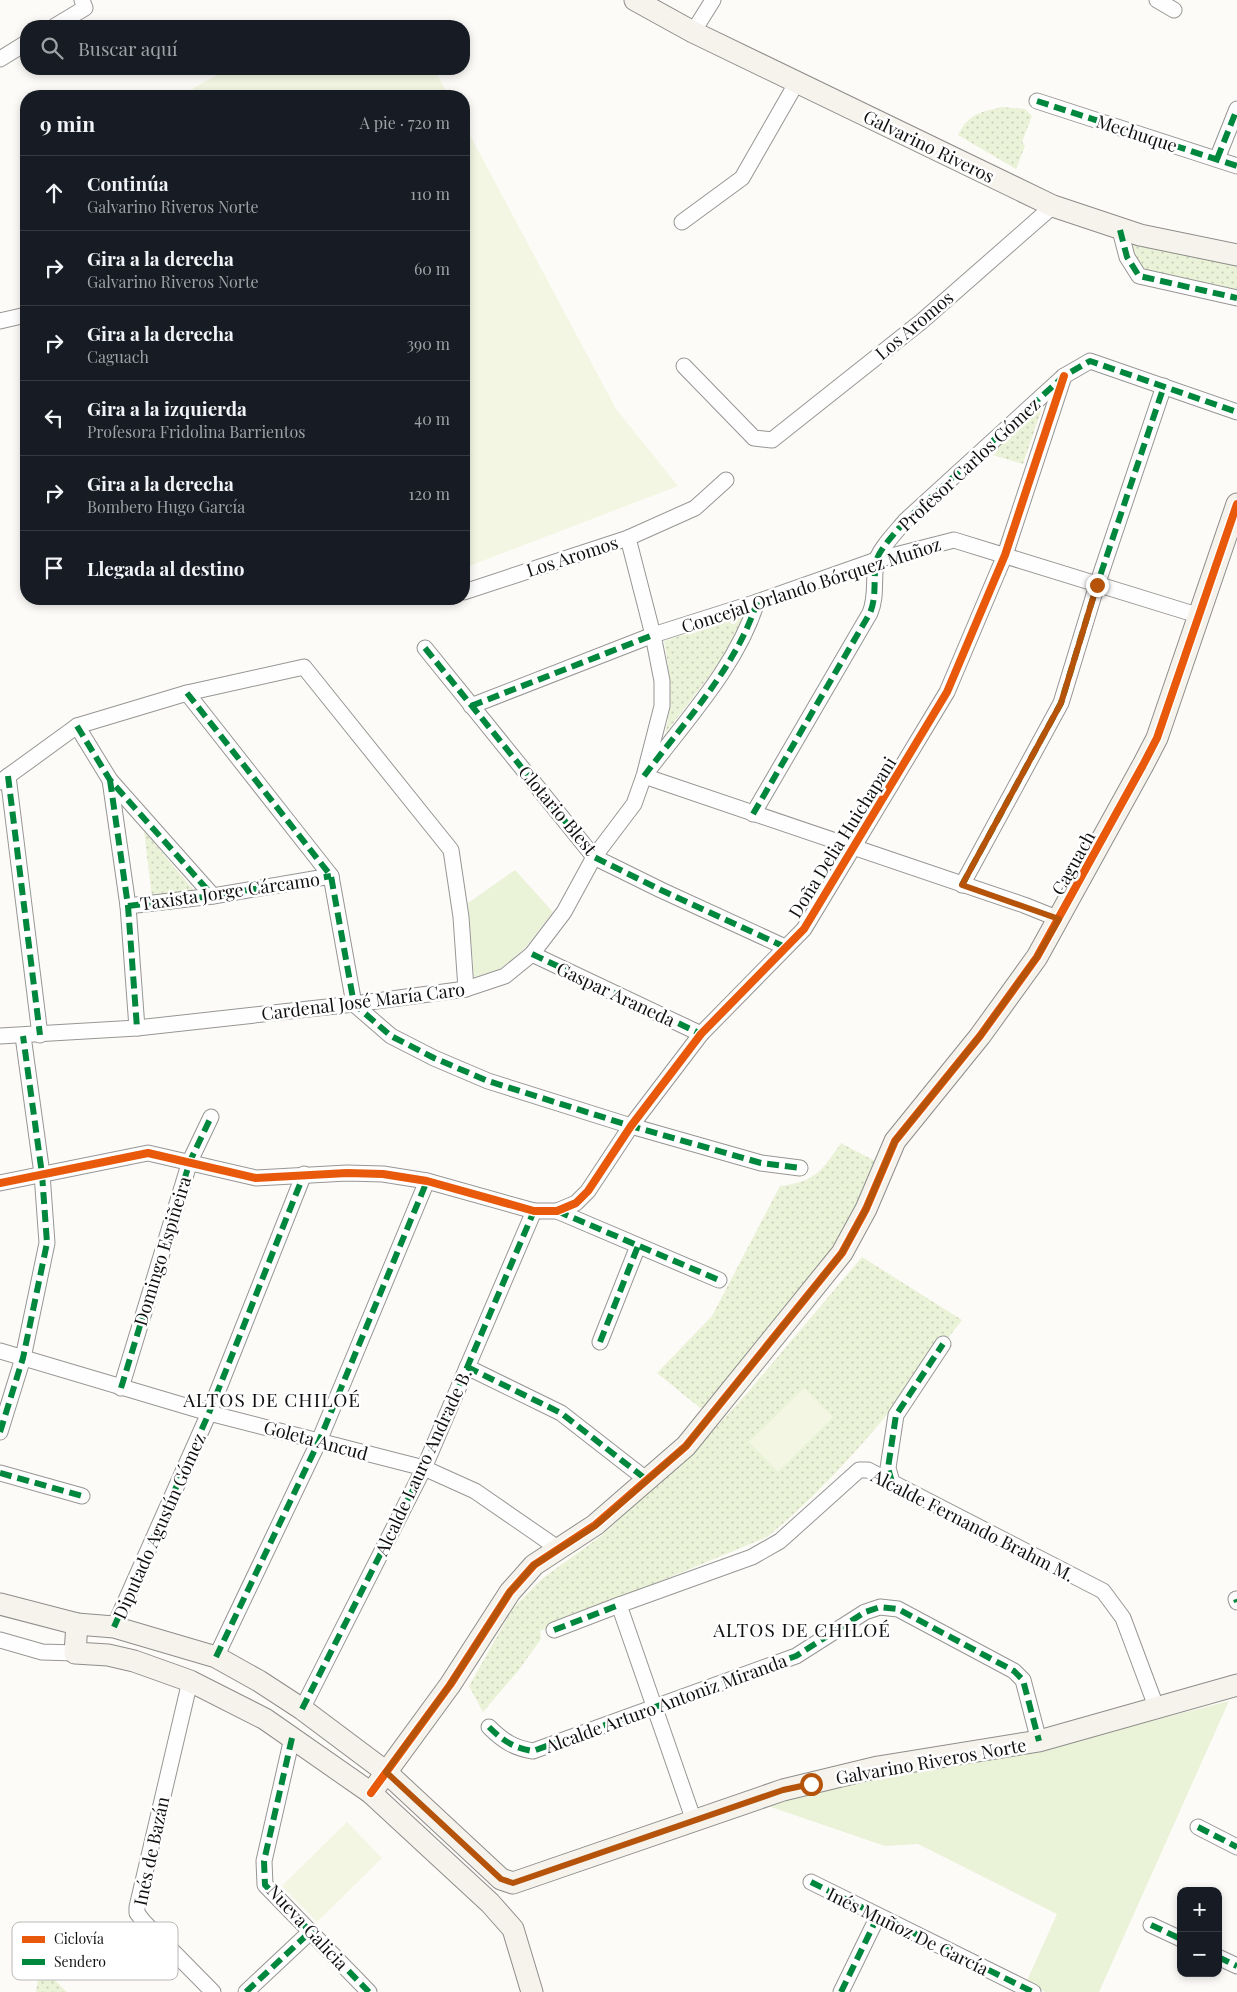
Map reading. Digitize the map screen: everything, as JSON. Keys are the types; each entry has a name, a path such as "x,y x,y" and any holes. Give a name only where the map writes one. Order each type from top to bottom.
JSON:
{"street":[{"name":"Galvarino Riveros","path":"635,0 693,32 1053,206 1120,230 1237,255"},
{"path":"693,32 713,0"},
{"path":"1156,0 1174,10"},
{"path":"62,20 84,4"},
{"path":"0,58 20,46"},
{"path":"682,222 742,178 796,82"},
{"name":"Mechuque","path":"1037,102 1237,166"},
{"path":"1218,159 1237,109"},
{"name":"Los Aromos","path":"684,366 754,438 772,440 922,321 1053,206"},
{"path":"1120,230 1127,257 1139,276 1237,298"},
{"path":"0,321 20,316"},
{"name":"Profesor Carlos Gómez","path":"876,560 905,521 1064,376 1090,361 1237,412"},
{"name":"Doña Delia Huichapani","path":"557,1211 576,1203 588,1191 632,1126 701,1034 804,929 854,848 947,692 1005,555 1064,376"},
{"path":"962,885 1061,703 1097,585 1164,386"},
{"name":"Los Aromos","path":"470,590 628,538 695,508 726,480"},
{"name":"Caguach","path":"371,1793 450,1685 510,1592 534,1565 595,1526 686,1446 842,1253 866,1209 895,1141 980,1036 1037,957 1157,738 1237,504"},
{"name":"Cardenal José María Caro","path":"0,1036 137,1028 354,1004 466,990 505,976 532,954 564,912 594,857 634,804 644,776 662,706 662,681 654,634 628,538"},
{"name":"Concejal Orlando Bórquez Muñoz","path":"471,706 654,634 757,602 876,560 954,540 1198,615"},
{"path":"752,814 870,613 876,594 876,560"},
{"path":"757,602 748,630 738,648 712,687 644,776 1059,919"},
{"name":"Clotario Blest","path":"425,648 594,857 785,947"},
{"path":"40,1035 4,779 77,726 187,693 304,667 451,850 461,917 466,990"},
{"path":"187,693 332,876 354,1004 391,1036 434,1058 488,1081 632,1126 761,1163 800,1168"},
{"path":"77,726 110,780 213,896"},
{"path":"110,780 128,906 137,1028"},
{"name":"Taxista Jorge Cárcamo","path":"128,906 213,896 332,876"},
{"name":"Gaspar Araneda","path":"532,954 701,1034"},
{"path":"0,1432 23,1358 48,1243 42,1174 23,1036"},
{"name":"Domingo Espiñeira","path":"121,1388 190,1161 211,1117"},
{"path":"0,1183 148,1153 190,1161 256,1178 304,1174 383,1174 427,1181 534,1211 557,1211 719,1280"},
{"name":"Diputado Agustín Gómez","path":"114,1627 209,1413 304,1174"},
{"path":"216,1657 318,1441 427,1181"},
{"name":"Alcalde Lauro Andrade B.","path":"302,1709 424,1468 534,1211"},
{"path":"600,1342 638,1246"},
{"path":"892,1482 888,1468 896,1415 943,1344"},
{"name":"Goleta Ancud","path":"0,1351 209,1413 424,1468 475,1491 559,1549"},
{"path":"467,1367 561,1413 647,1480"},
{"name":"Alcalde Fernando Brahm M.","path":"619,1606 752,1557 780,1541 859,1470 868,1470 1103,1591 1124,1618 1156,1709"},
{"path":"0,1473 82,1496"},
{"name":"Galvarino Riveros Norte","path":"0,1604 77,1624 114,1627 216,1657 260,1681 302,1709 386,1772 507,1882 522,1881 783,1790 878,1767 1039,1742 1237,1685"},
{"path":"554,1630 619,1606 694,1821"},
{"name":"Alcalde Arturo Antoniz Miranda","path":"489,1727 504,1742 519,1749 533,1751 796,1656 865,1612 880,1607 898,1609 1014,1671 1023,1680 1039,1742"},
{"path":"75,1653 77,1624"},
{"path":"0,1640 42,1652 108,1655 134,1661 190,1681 265,1719 371,1793 490,1903 513,1929 532,1992"},
{"name":"Inés de Bazán","path":"144,1922 138,1914 137,1907 190,1681"},
{"name":"Nueva Galicia","path":"292,1738 264,1861 265,1885 369,1992"},
{"path":"1198,1827 1237,1847"},
{"name":"Inés Muñoz De García","path":"811,1882 1033,1992"},
{"path":"841,1992 878,1916"},
{"path":"1150,1925 1177,1937"},
{"path":"246,1992 311,1931"},
{"name":"Inés de Bazán","path":"178,1956 213,1992"},
{"path":"1222,1959 1237,1966"}],"green space":[{"path":"218,75 437,75 446,90 194,90 193,88"},
{"path":"1002,107 1025,109 1032,116 1022,142 1025,146 1016,169 958,135 966,122 971,118"},
{"path":"470,135 616,409 678,486 470,566"},
{"path":"1128,239 1237,261 1237,292 1143,272 1135,262"},
{"path":"1045,399 1023,464 986,453"},
{"path":"743,616 737,631 719,662 665,734 668,722 670,687 664,641"},
{"path":"144,831 196,893 152,897"},
{"path":"515,870 553,912 525,948 500,969 474,977 468,903"},
{"path":"841,1143 884,1166 866,1209 710,1416 657,1373 712,1316 780,1186 810,1178 829,1161"},
{"path":"862,1257 962,1320 871,1434 821,1488 767,1537 540,1631 541,1639 518,1671 483,1712 469,1686 513,1608 543,1578 601,1536 702,1443 748,1392"},
{"path":"804,1388 833,1417 778,1472 749,1442"},
{"path":"1229,1701 1099,1992 1045,1992 1026,1983 1057,1914 918,1844 885,1846 762,1804 876,1772 1046,1748"},
{"path":"347,1822 382,1858 317,1922 282,1886"},
{"path":"38,1980 55,1980 67,1992 36,1992"}],"marked path":[{"path":"1037,101 1237,166"},
{"path":"1217,159 1237,109"},
{"path":"1120,230 1127,257 1139,276 1237,298"},
{"path":"753,814 870,613 874,594 877,558 884,547 905,521 1064,376 1090,361 1237,412"},
{"path":"962,885 1061,703 1097,585 1164,386"},
{"path":"644,776 723,672 748,626 757,602"},
{"path":"471,706 653,635"},
{"path":"425,648 594,857 785,947"},
{"path":"187,693 331,876 354,1004 391,1036 434,1058 488,1081 631,1126 761,1163 800,1168"},
{"path":"77,726 110,780 213,896"},
{"path":"8,776 40,1035"},
{"path":"110,780 128,906 137,1028"},
{"path":"128,906 213,896 331,876"},
{"path":"532,954 701,1034"},
{"path":"0,1432 23,1358 47,1243 42,1174 23,1036"},
{"path":"121,1388 190,1161 211,1117"},
{"path":"114,1627 209,1413 304,1174"},
{"path":"216,1657 319,1441 427,1181"},
{"path":"302,1709 424,1468 534,1211"},
{"path":"557,1211 719,1280"},
{"path":"600,1342 638,1246"},
{"path":"892,1482 888,1468 896,1415 943,1344"},
{"path":"467,1367 561,1413 647,1480"},
{"path":"0,1473 82,1496"},
{"path":"554,1630 619,1605"},
{"path":"489,1727 509,1743 533,1751 796,1656 865,1612 880,1607 898,1609 1014,1671 1023,1680 1039,1741"},
{"path":"292,1738 264,1861 265,1885 369,1992"},
{"path":"1198,1827 1237,1847"},
{"path":"811,1882 1033,1992"},
{"path":"841,1992 878,1916"},
{"path":"1151,1925 1177,1937"},
{"path":"246,1992 311,1931"},
{"path":"1222,1959 1237,1966"}],"cycle path":[{"path":"0,1183 148,1153 256,1178 347,1173 383,1174 427,1181 534,1211 557,1211 576,1203 588,1191 631,1126 701,1034 804,929 947,692 1005,555 1064,376"},
{"path":"371,1793 450,1685 510,1592 534,1565 595,1525 686,1446 842,1253 866,1209 895,1141 980,1036 1037,957 1143,765 1157,738 1237,504"}],"district":[{"name":"ALTOS DE CHILOÉ","path":"272,1399"},
{"name":"ALTOS DE CHILOÉ","path":"802,1629"}],"route":[{"path":"811,1784 783,1790 513,1883 501,1879 386,1772 450,1685 510,1592 534,1565 595,1526 686,1446 842,1253 866,1209 895,1141 980,1036 1037,957 1059,919 1024,905 962,885 1061,703 1097,585"}]}
